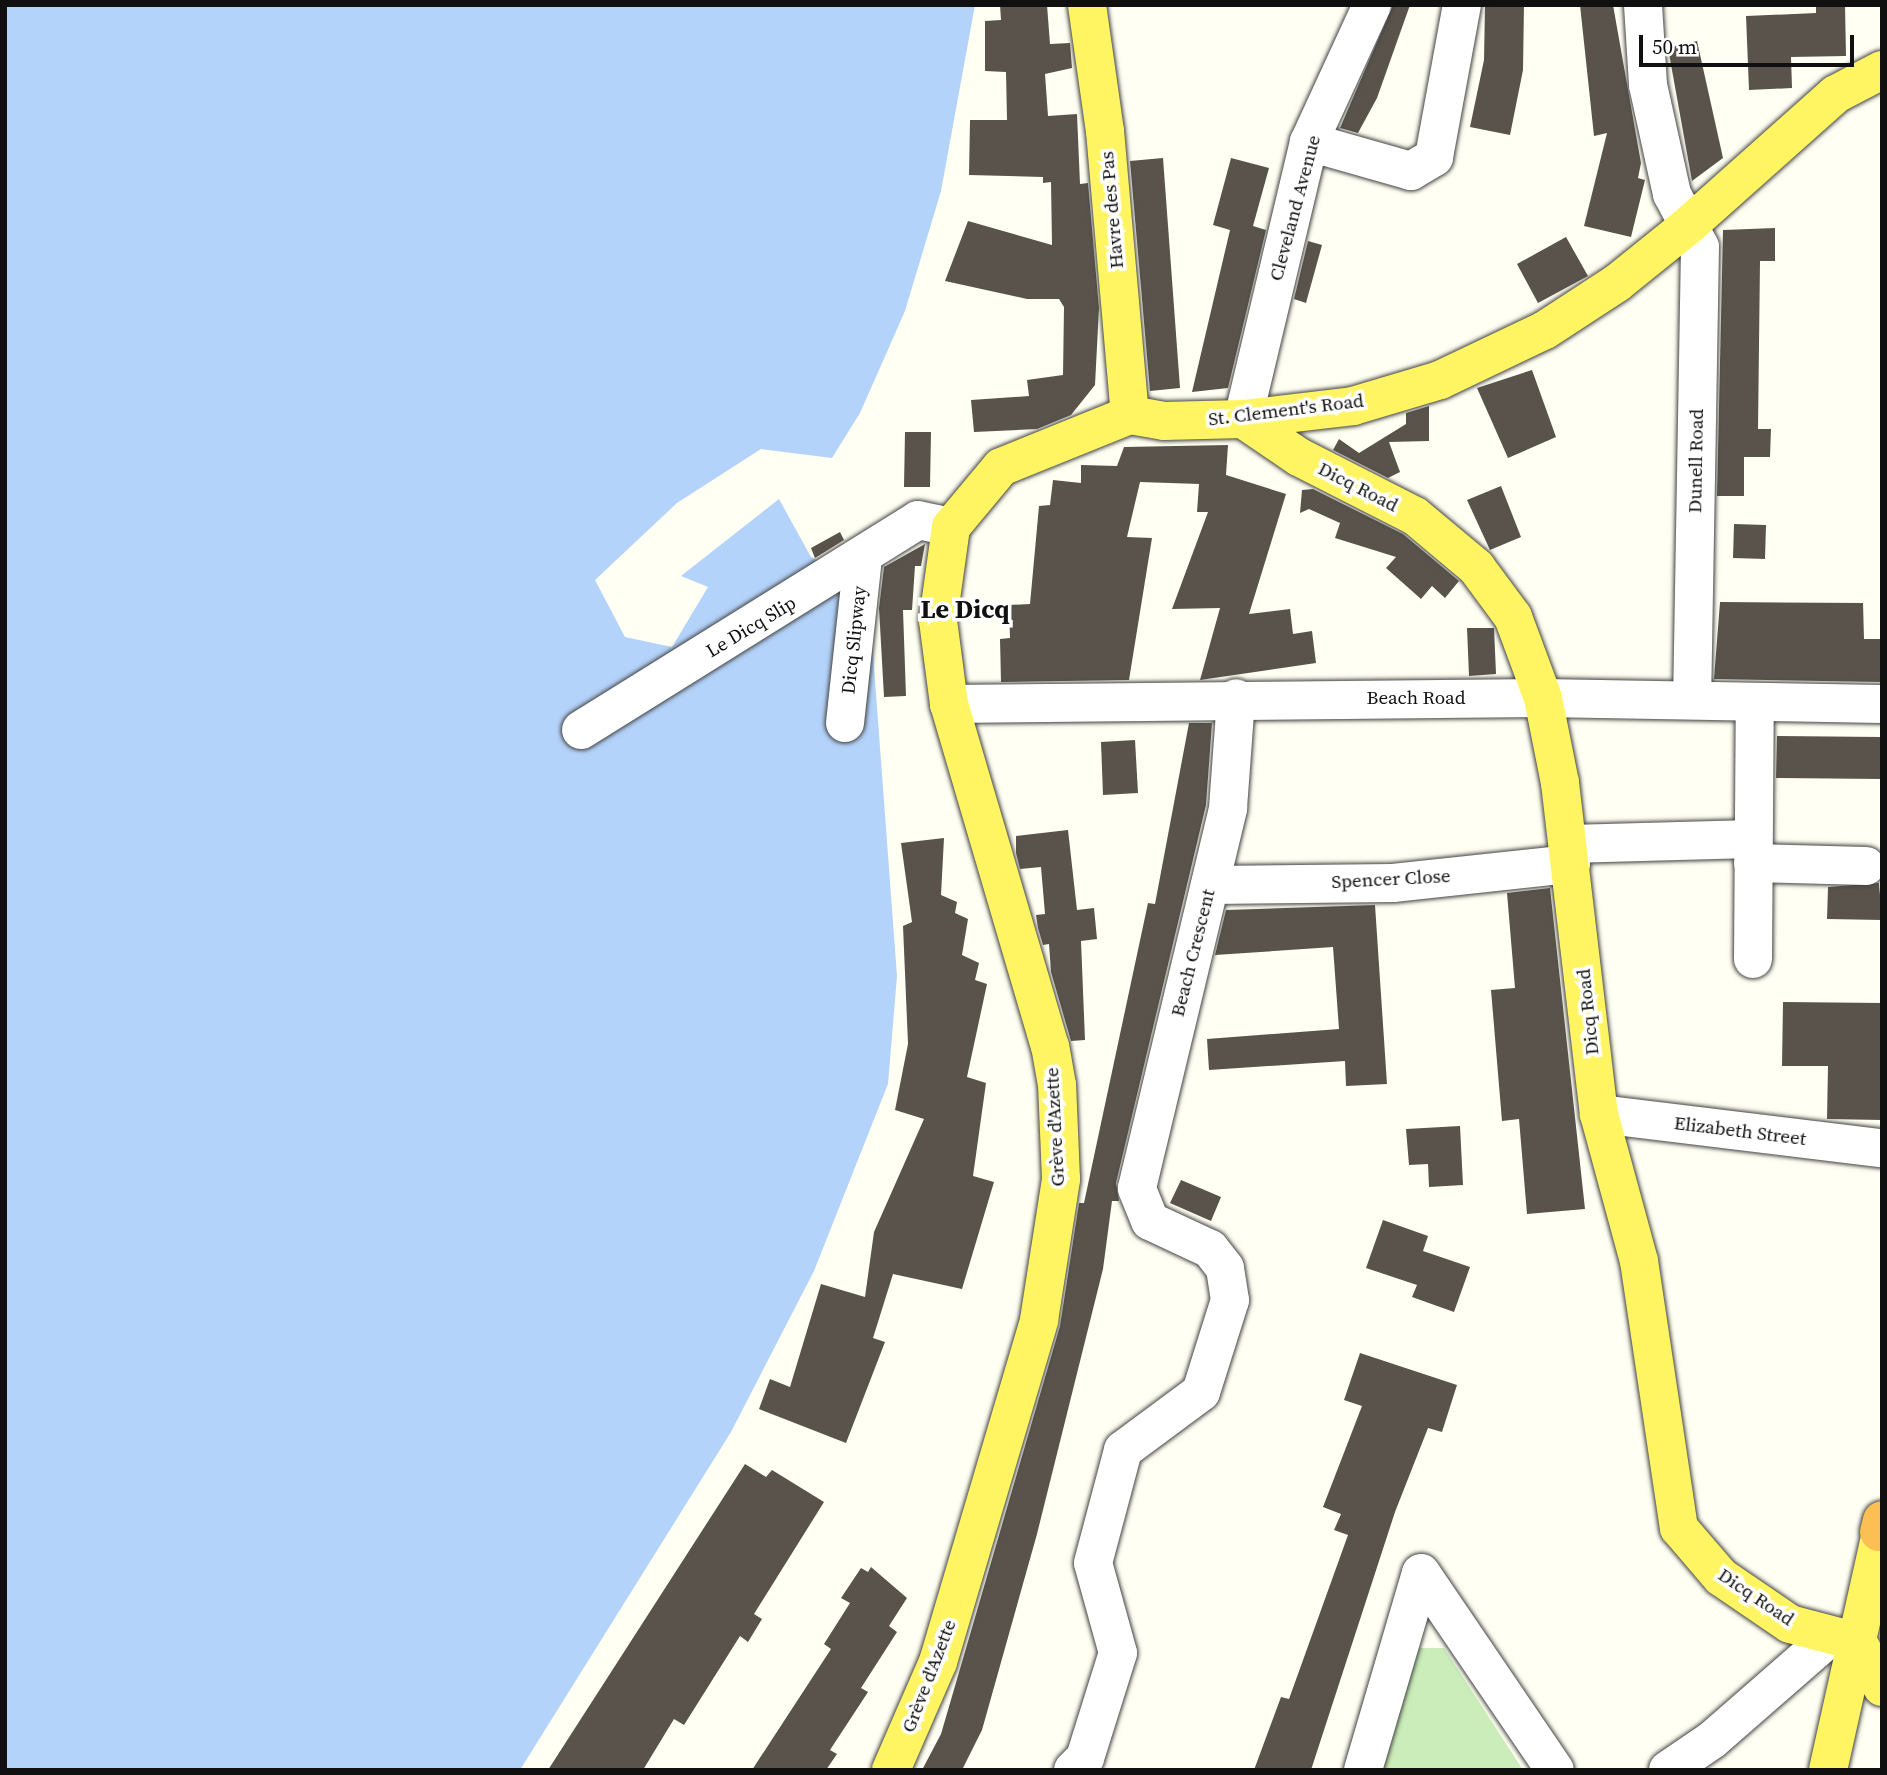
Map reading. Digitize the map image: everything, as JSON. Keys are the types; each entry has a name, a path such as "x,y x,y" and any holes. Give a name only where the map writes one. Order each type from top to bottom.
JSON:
{"main road":[{"name":"Havre des Pas","path":"1087,5 1105,131 1130,415"},
{"name":"St. Clement's Road","path":"1130,415 1164,421 1243,419 1353,405 1440,380 1545,330 1617,283 1690,224 1784,135 1836,94 1882,71"},
{"name":"Grève d'Azette","path":"891,1770 938,1662 1039,1320 1061,1179 1058,1085 1050,1047 949,704 938,620 934,523 1018,458 1130,415"},
{"name":"Dicq Road","path":"1243,419 1298,457 1415,516 1476,567 1513,617 1543,698 1570,854 1599,1114 1639,1261 1679,1528 1721,1577 1790,1624 1857,1641"},
{"path":"1828,1770 1835,1720 1857,1641 1881,1527"},
{"path":"1857,1641 1882,1688"}],"street":[{"name":"Cleveland Avenue","path":"1243,419 1309,142 1372,5"},
{"path":"1309,142 1411,171 1434,157 1462,5"},
{"name":"Dunell Road","path":"1643,5 1648,86 1672,194 1700,247 1692,700"},
{"name":"Le Dicq Slip","path":"581,730 863,558 934,523"},
{"name":"Dicq Slipway","path":"845,723 863,558"},
{"name":"Beach Road","path":"949,704 1236,698 1543,698 1692,700 1755,704 1882,704"},
{"name":"Beach Crescent","path":"1073,1770 1085,1758 1118,1653 1093,1563 1123,1450 1201,1392 1230,1300 1225,1268 1210,1249 1150,1221 1141,1206 1137,1188 1228,808 1236,698"},
{"path":"1753,959 1755,704"},
{"name":"Spencer Close","path":"1210,885 1393,883 1570,854 1752,851 1866,866"},
{"name":"Elizabeth Street","path":"1599,1114 1882,1148"},
{"path":"1363,1770 1421,1573 1555,1770"},
{"path":"1668,1770 1857,1641"}],"green space":[{"path":"1411,1648 1444,1648 1523,1770 1375,1770"}],"water":[{"path":"5,5 975,5 941,191 905,311 860,413 832,458 761,449 677,503 595,580 625,637 672,647 708,587 681,576 779,499 811,557 868,586 897,976 888,1084 814,1271 731,1432 520,1770 5,1770"}],"building":[{"path":"1000,5 1047,5 1050,44 1070,43 1072,68 1045,74 1048,116 1077,114 1080,184 1088,183 1099,308 1095,385 1071,415 1037,429 974,432 971,400 1029,396 1027,380 1063,375 1064,307 1059,299 1027,299 945,281 968,221 1052,245 1051,182 1043,183 1043,177 969,175 970,120 1007,120 1006,72 985,71 985,21 1001,20"},
{"path":"1393,5 1410,5 1377,98 1358,133 1340,128"},
{"path":"1485,5 1524,5 1523,70 1510,135 1470,127 1484,60"},
{"path":"1580,5 1613,5 1641,163 1638,178 1645,180 1631,237 1584,226 1607,133 1594,136"},
{"path":"1816,5 1845,5 1846,56 1791,57 1792,88 1749,90 1746,16 1816,13"},
{"path":"1697,41 1723,158 1692,181 1668,48"},
{"path":"1163,158 1180,388 1150,391 1130,161"},
{"path":"1231,158 1269,168 1253,226 1266,230 1228,388 1192,392 1230,230 1213,225"},
{"path":"1775,228 1775,261 1760,261 1758,429 1771,429 1770,457 1744,457 1744,496 1717,496 1723,230"},
{"path":"1566,237 1588,276 1538,303 1517,264"},
{"path":"1308,241 1322,245 1306,303 1294,299"},
{"path":"1532,370 1556,437 1508,458 1477,388"},
{"path":"1429,406 1429,441 1389,442 1400,472 1388,478 1333,450 1339,439 1359,453 1406,424 1406,413"},
{"path":"905,432 931,432 930,487 904,487"},
{"path":"1228,445 1226,475 1286,494 1249,614 1290,609 1293,634 1312,631 1316,663 1200,680 1220,608 1172,609 1208,512 1197,512 1199,484 1140,482 1127,537 1152,538 1129,680 1001,682 1000,639 1010,638 1009,605 1030,604 1039,506 1050,505 1053,480 1081,483 1081,465 1117,466 1124,447"},
{"path":"1501,486 1521,537 1490,550 1467,500"},
{"path":"1313,489 1403,534 1459,581 1445,598 1432,586 1421,599 1386,568 1396,557 1335,538 1340,523 1309,509 1300,513 1302,490"},
{"path":"1734,524 1766,525 1765,559 1733,558"},
{"path":"840,532 844,540 815,558 811,548"},
{"path":"925,544 921,566 915,566 912,610 903,610 906,696 884,697 879,608 884,567"},
{"path":"1720,602 1863,603 1864,639 1882,639 1882,682 1714,679"},
{"path":"1467,628 1494,628 1496,674 1469,676"},
{"path":"1189,723 1212,723 1206,805 1116,1183 1119,1201 1112,1201 1103,1269 1037,1534 982,1730 962,1770 922,1770 941,1734 1060,1326 1079,1203 1084,1203 1148,903 1155,904"},
{"path":"1777,736 1882,737 1882,779 1776,778"},
{"path":"1135,740 1138,793 1103,795 1101,742"},
{"path":"1068,830 1077,910 1094,908 1097,939 1081,941 1085,1040 1071,1041 1051,972 1049,944 1043,945 1038,928 1036,915 1045,914 1041,867 1020,869 1016,853 1016,836"},
{"path":"944,838 941,895 957,902 955,913 968,919 962,955 979,963 975,980 987,984 967,1077 986,1083 973,1176 994,1182 962,1289 893,1274 873,1338 885,1342 846,1443 759,1409 770,1379 790,1387 821,1284 865,1297 874,1232 924,1119 895,1110 908,1044 903,926 912,922 901,843"},
{"path":"1879,883 1882,920 1827,919 1828,887"},
{"path":"1550,888 1585,1209 1527,1214 1519,1119 1502,1121 1491,990 1515,988 1507,893"},
{"path":"1375,905 1387,1084 1346,1086 1345,1061 1209,1070 1207,1039 1339,1029 1333,947 1215,955 1226,910"},
{"path":"1783,1002 1882,1003 1882,1120 1827,1119 1828,1066 1782,1066"},
{"path":"1460,1126 1463,1185 1429,1187 1428,1164 1409,1165 1406,1129"},
{"path":"1181,1180 1221,1197 1211,1221 1170,1203"},
{"path":"1383,1220 1428,1236 1423,1251 1470,1267 1454,1312 1412,1297 1417,1285 1366,1268"},
{"path":"1360,1353 1457,1385 1442,1432 1428,1428 1395,1512 1311,1770 1254,1770 1281,1697 1289,1699 1348,1535 1334,1530 1341,1514 1323,1507 1362,1406 1344,1400"},
{"path":"745,1464 766,1477 772,1470 824,1502 754,1614 762,1619 748,1642 740,1636 684,1725 674,1719 643,1770 548,1770"},
{"path":"871,1567 907,1598 889,1626 897,1632 861,1688 868,1692 830,1750 837,1754 826,1770 752,1770 831,1649 824,1644 850,1603 841,1598 861,1568 868,1572"}],"district":[{"name":"Le Dicq","path":"965,610"}]}
